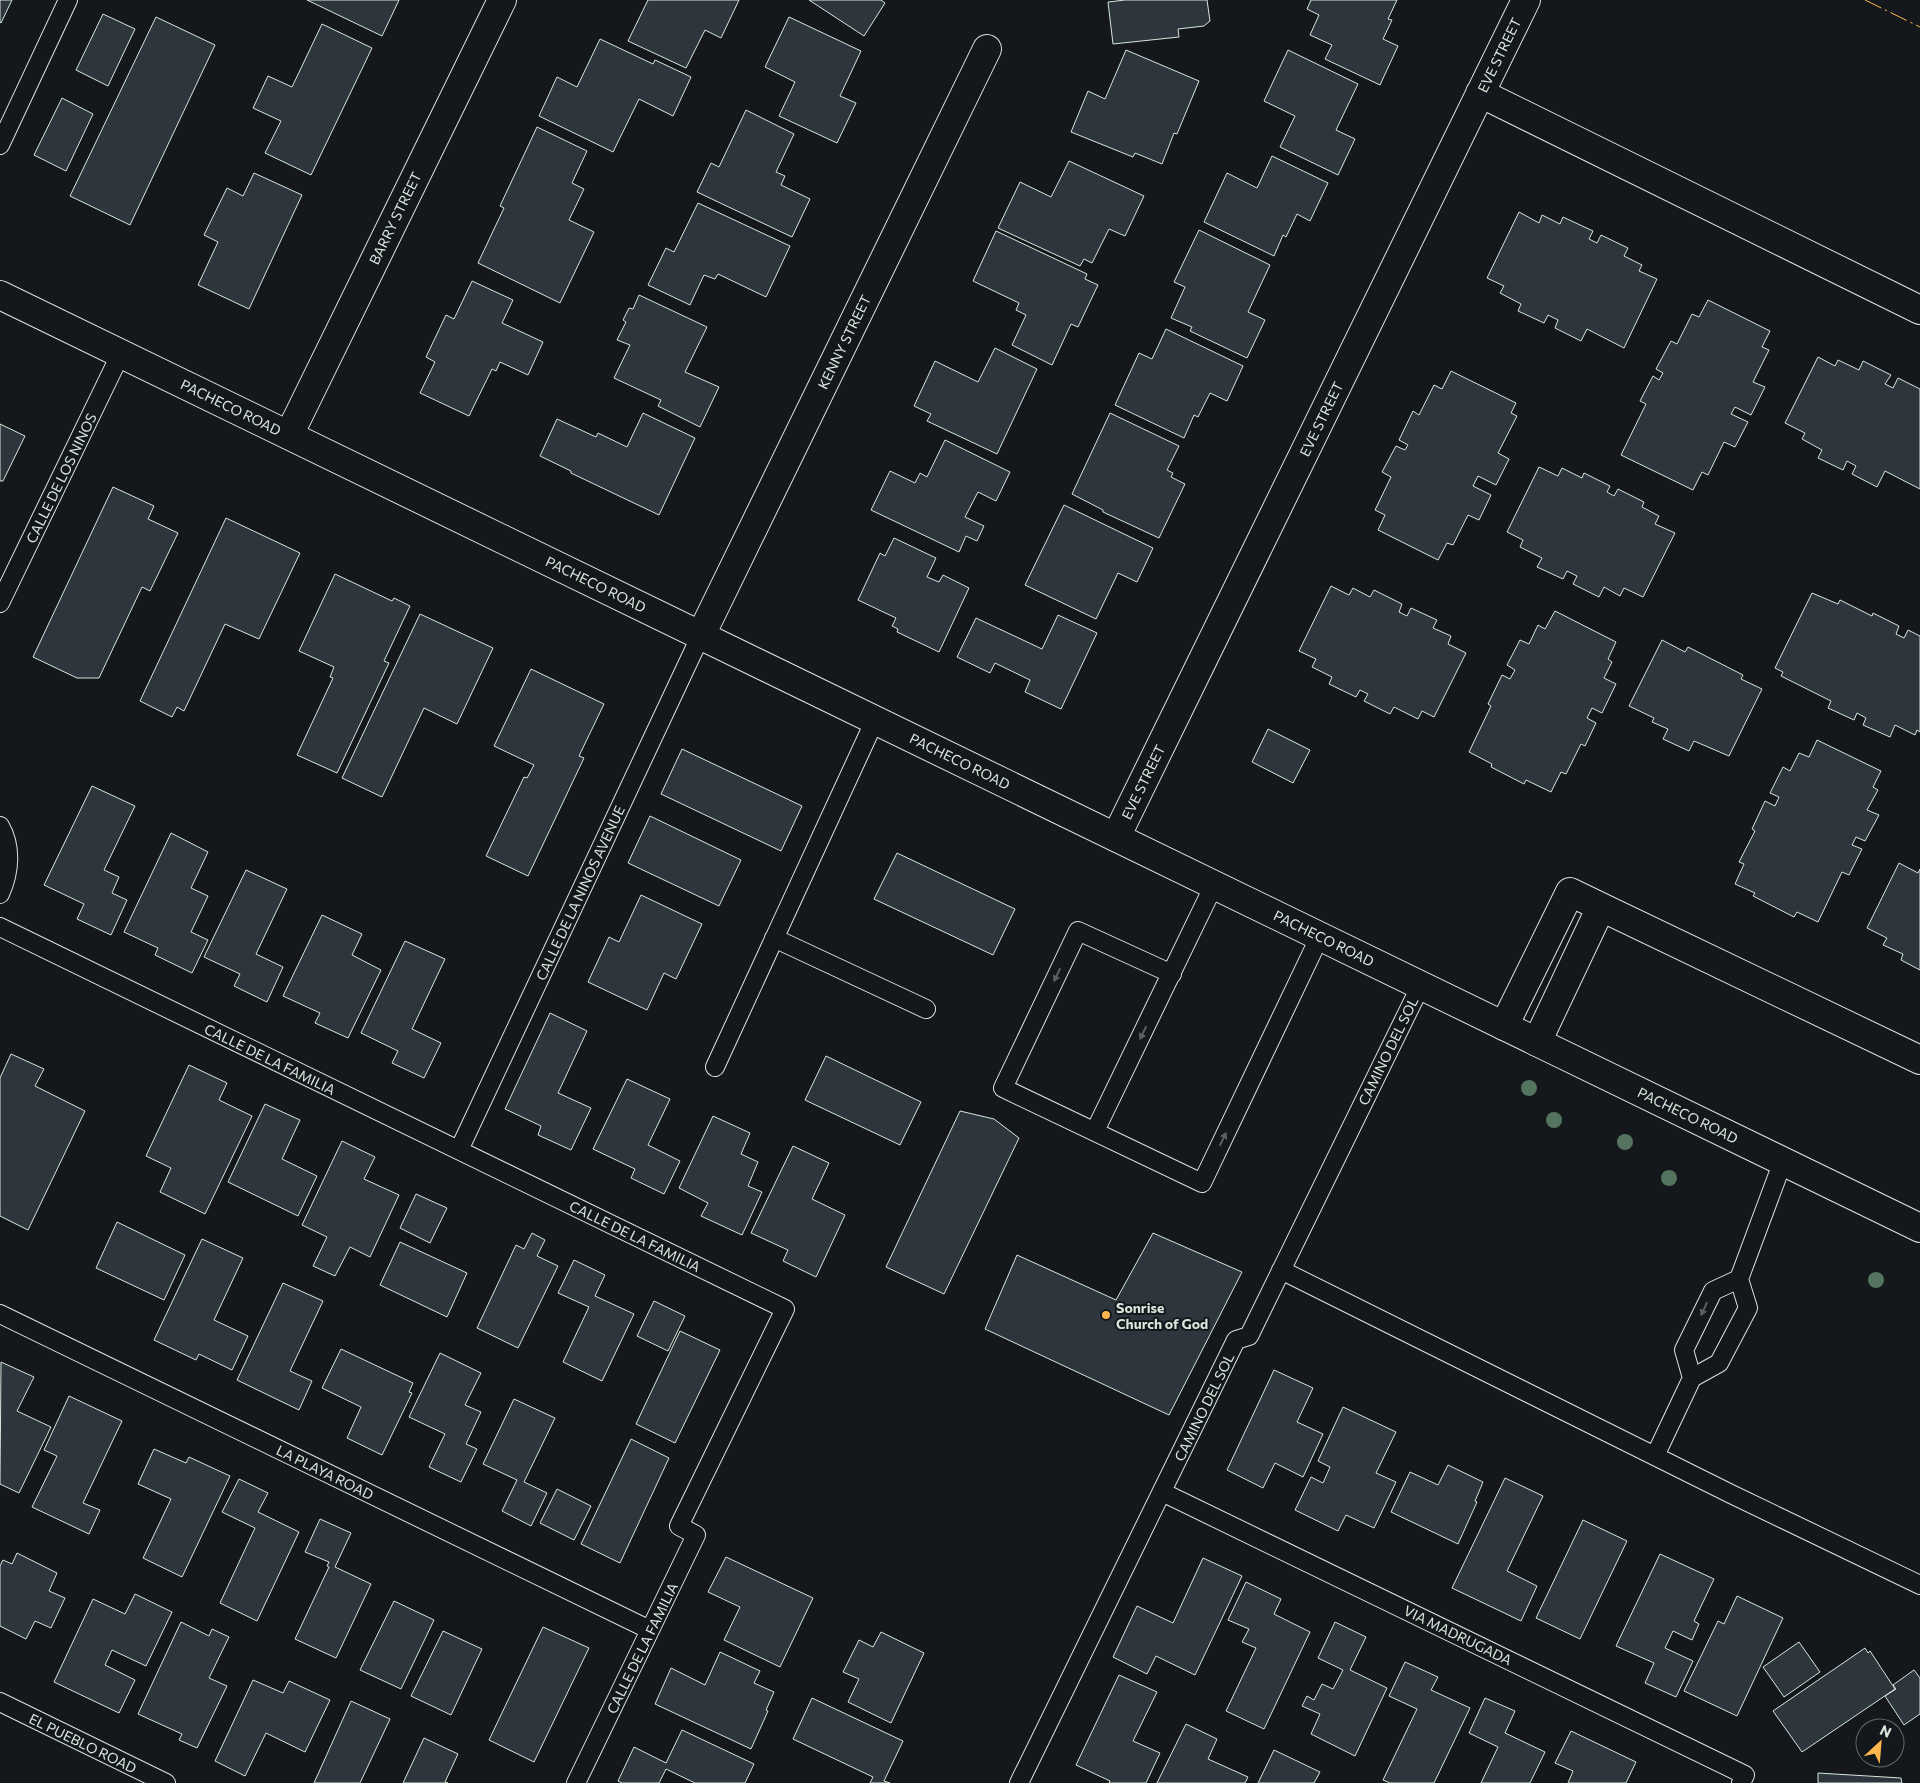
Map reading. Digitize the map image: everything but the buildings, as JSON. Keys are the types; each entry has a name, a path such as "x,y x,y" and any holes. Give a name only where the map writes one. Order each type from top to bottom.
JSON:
{"street":[{"name":"BARRY STREET","path":"289,435 502,0"},
{"name":"EVE STREET","path":"1116,837 1526,0"},
{"name":"KENNY STREET","path":"701,635 987,49"},
{"path":"1480,93 1920,310"},
{"name":"PACHECO ROAD","path":"0,295 1920,1228"},
{"path":"1504,1026 1570,892 1920,1060"},
{"path":"1537,1042 1601,907"}],"lane":[{"path":"0,145 68,0"},
{"name":"CALLE DE LOS NINOS","path":"0,602 121,353"},
{"name":"CALLE DE LA NINOS AVENUE","path":"459,1150 701,635"},
{"path":"715,1067 875,720"},
{"path":"0,826 5,834 10,861 0,894"},
{"path":"1095,1131 1214,885"},
{"name":"CALLE DE LA FAMILIA","path":"0,927 785,1309 679,1526 696,1535 576,1783"},
{"path":"1168,981 1078,931 1003,1088 1202,1183 1320,936"},
{"path":"774,938 926,1009"},
{"name":"CAMINO DEL SOL","path":"1019,1783 1236,1340 1249,1336 1420,985"},
{"path":"1655,1456 1692,1378 1718,1363 1748,1308 1739,1279 1782,1161"},
{"path":"1281,1270 1920,1585"},
{"path":"1692,1378 1684,1350 1713,1291 1739,1279"},
{"name":"LA PLAYA ROAD","path":"0,1314 650,1630"},
{"name":"VIA MADRUGADA","path":"1162,1492 1745,1775 1740,1783"},
{"name":"EL PUEBLO ROAD","path":"0,1702 166,1783"}],"power":[{"path":"1865,0 1920,27"}],"place":[{"name":"Sonrise Church of God","path":"1106,1315"}]}
